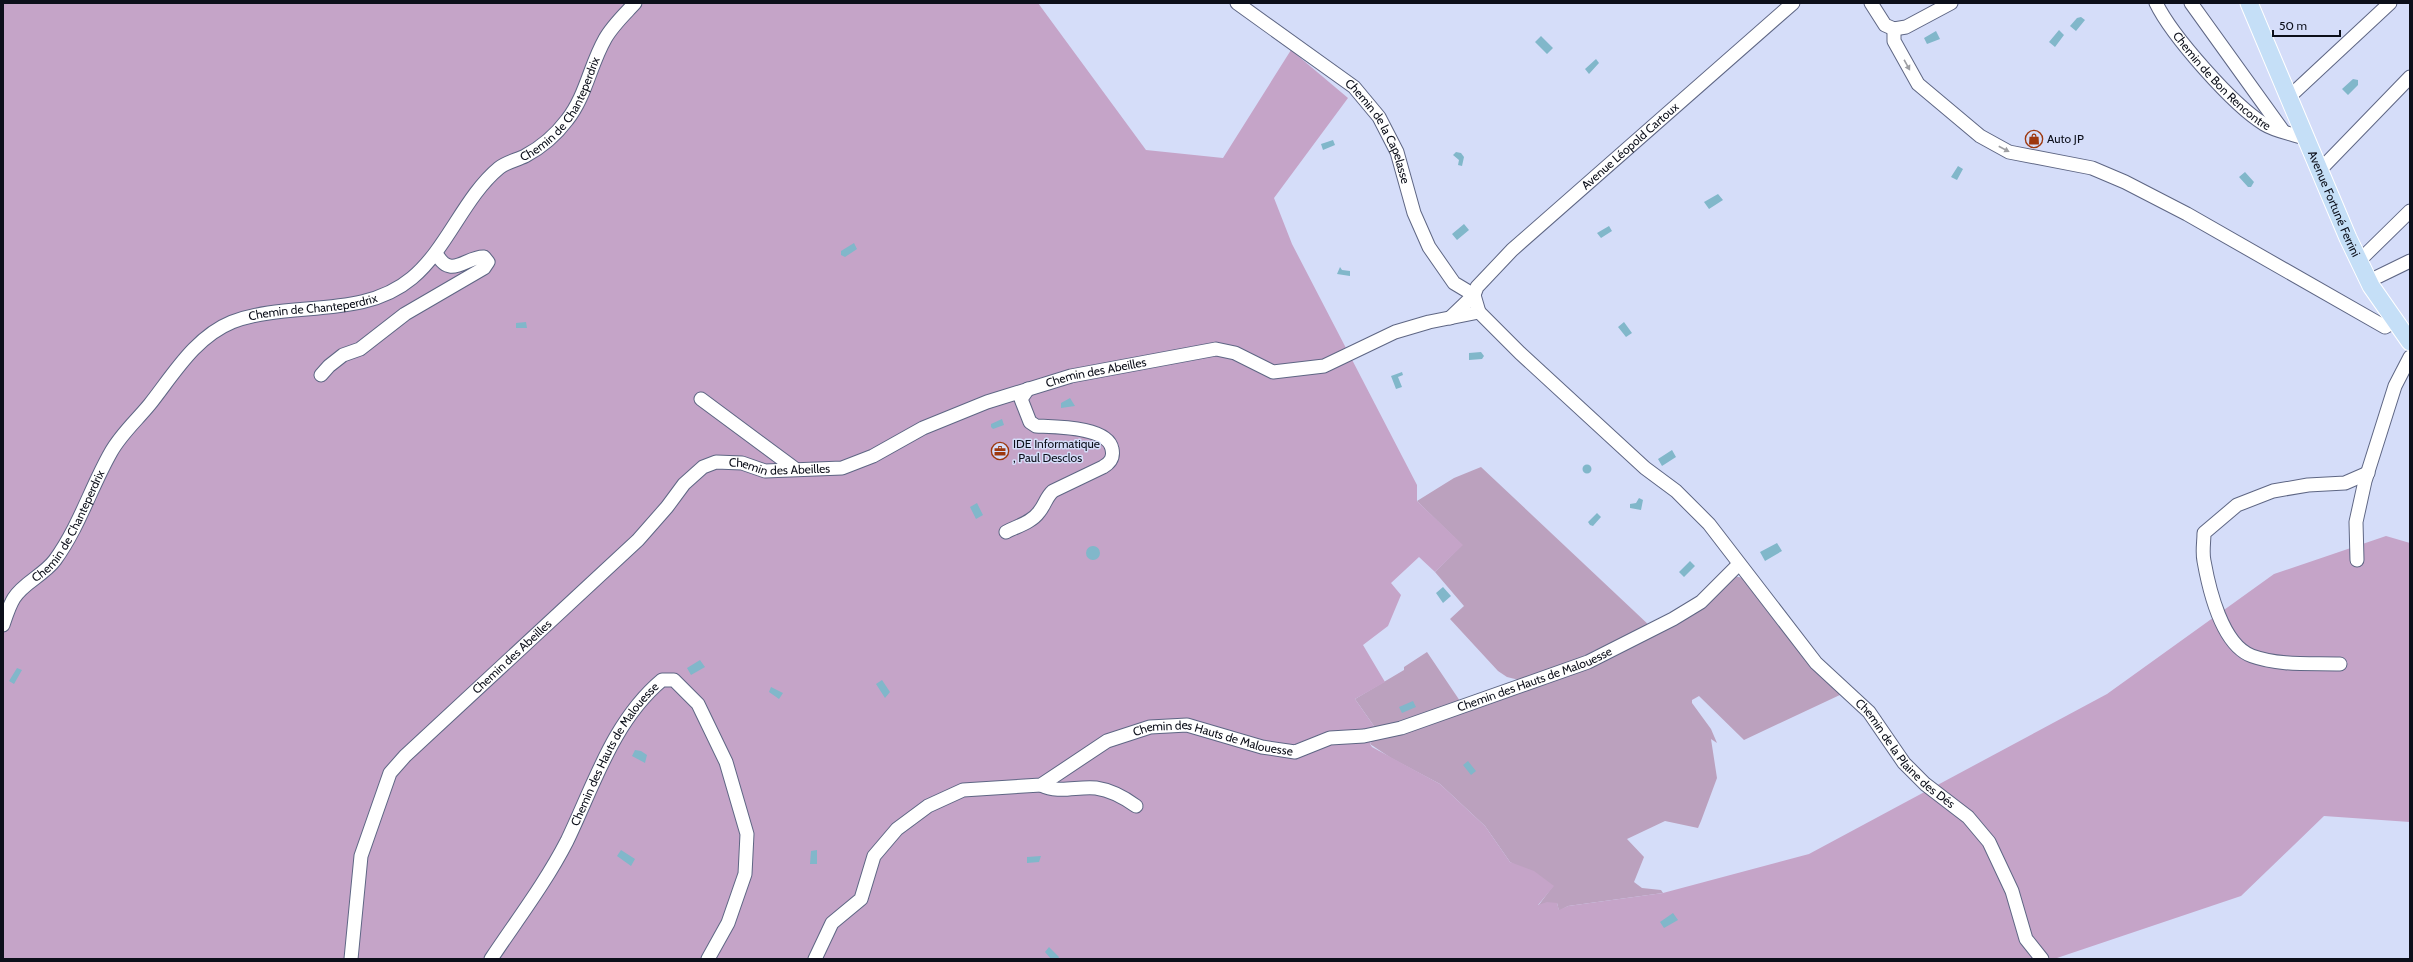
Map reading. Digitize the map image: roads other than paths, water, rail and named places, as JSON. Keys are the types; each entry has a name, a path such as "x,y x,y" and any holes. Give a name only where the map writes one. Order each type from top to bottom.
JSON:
{"main road":[{"name":"Avenue Fortuné Ferrini","path":"2244,3 2288,98 2359,261 2369,281 2394,322 2410,342"},
{"name":"Avenue Fortuné Ferrini","path":"2249,3 2270,58"}],"street":[{"name":"Chemin de Chanteperdrix","path":"3,625 14,597 40,576 54,561 71,534 119,439 149,405 182,361 214,331 244,318 274,312 332,307 378,298 395,291 413,278 436,253 471,200 500,167 524,157 549,142 569,118 588,81 605,38 635,3"},
{"name":"Chemin de la Capelasse","path":"1236,3 1354,87 1379,117 1397,152 1414,213 1429,247 1454,283 1474,295"},
{"name":"Avenue Léopold Cartoux","path":"1474,295 1477,287 1512,250 1793,3"},
{"path":"1871,3 1886,25 1894,29 1906,27 1951,3"},
{"name":"Chemin de Bon Rencontre","path":"2156,3 2194,57 2246,111 2265,125 2305,138"},
{"path":"2191,3 2283,131"},
{"path":"2288,98 2390,3"},
{"path":"1894,29 1894,41 1918,84 1980,136 2009,152 2092,168 2125,182 2187,214 2385,328 2394,322"},
{"path":"2319,171 2410,77"},
{"path":"2359,261 2410,211"},
{"path":"321,375 329,366 344,356 360,349 405,314 484,268 488,262 484,257 479,257 466,264 448,266 441,262 436,253"},
{"path":"2369,281 2410,261"},
{"path":"1474,295 1479,312"},
{"name":"Chemin des Abeilles","path":"1450,318 1474,295"},
{"name":"Chemin des Abeilles","path":"351,959 361,856 390,773 405,756 638,540 667,507 684,484 703,467 716,462 731,462 765,471 794,468 814,470 842,468 873,456 923,428 986,402 1070,376 1216,349 1235,353 1273,372 1324,366 1395,332 1479,312"},
{"name":"Chemin de la Plaine des Dés","path":"1479,312 1520,353 1645,468 1676,491 1709,524 1816,663 1869,712 1904,763 1925,784 1968,817 1989,842 2012,890 2026,939 2042,959"},
{"path":"2357,560 2356,522 2368,473 2395,386 2410,357"},
{"path":"1006,532 1035,517 1040,511 1048,495 1103,468 1109,463 1112,456 1112,447 1107,440 1099,434 1090,431 1036,426 1030,422 1021,399 1028,389"},
{"path":"701,399 794,468"},
{"path":"2340,664 2286,663 2251,656 2232,642 2221,620 2204,560 2204,533 2237,505 2273,491 2308,485 2345,483 2368,473"},
{"name":"Chemin des Hauts de Malouesse","path":"1041,785 1107,741 1150,727 1187,725 1262,747 1295,752 1330,738 1364,736 1401,728 1588,662 1673,619 1701,602 1739,564"},
{"name":"Chemin des Hauts de Malouesse","path":"492,959 566,841 591,784 632,711 646,694 662,680 674,680 698,704 726,762 746,834 745,874 728,923 708,959"},
{"path":"815,959 832,922 861,899 874,856 897,829 928,806 963,790 1041,785 1049,789 1063,790 1097,788 1122,797 1136,806"}],"water":[{"path":"2081,17 2085,20 2076,31 2070,26 2077,18"},
{"path":"2059,30 2064,35 2055,47 2049,42"},
{"path":"1936,31 1940,39 1927,44 1924,38"},
{"path":"1541,36 1553,48 1547,54 1535,42"},
{"path":"1596,59 1599,63 1589,74 1585,69"},
{"path":"2353,79 2358,80 2358,85 2348,95 2342,89"},
{"path":"1333,140 1335,145 1323,150 1321,144"},
{"path":"1456,152 1461,153 1464,157 1462,166 1458,165 1459,160 1453,155"},
{"path":"1958,166 1963,169 1957,180 1951,177"},
{"path":"2245,172 2254,182 2251,187 2248,187 2239,177"},
{"path":"1718,194 1723,200 1709,209 1704,202"},
{"path":"1464,224 1469,230 1457,240 1452,234"},
{"path":"1609,226 1612,231 1601,238 1597,233"},
{"path":"854,243 857,249 845,257 841,255 841,251"},
{"path":"1340,267 1342,270 1350,271 1350,276 1337,274"},
{"path":"526,322 527,328 516,328 516,323"},
{"path":"1624,322 1632,333 1626,337 1618,327"},
{"path":"1481,352 1484,356 1482,359 1469,360 1469,353"},
{"path":"1402,372 1403,375 1398,377 1402,387 1396,389 1391,376"},
{"path":"1070,398 1075,406 1061,408 1061,403"},
{"path":"1002,419 1004,425 993,429 991,427 991,424"},
{"path":"1672,450 1676,457 1662,466 1658,459"},
{"path":"1585,465 1589,465 1591,469 1589,473 1585,473 1583,471 1583,467"},
{"path":"1639,498 1643,500 1641,510 1630,508 1630,504 1636,503"},
{"path":"977,503 983,515 976,519 970,507"},
{"path":"1597,513 1601,517 1593,526 1590,525 1588,522"},
{"path":"1777,543 1782,551 1765,561 1760,552"},
{"path":"1090,546 1096,546 1100,550 1100,556 1096,560 1090,560 1086,556 1086,550"},
{"path":"1690,561 1695,566 1684,577 1679,572"},
{"path":"1443,587 1451,596 1443,603 1436,593"},
{"path":"700,660 705,667 691,675 687,668"},
{"path":"17,668 22,670 14,684 9,681"},
{"path":"882,680 890,692 885,698 876,684"},
{"path":"771,687 783,693 779,699 769,692"},
{"path":"1413,701 1416,707 1402,713 1399,707"},
{"path":"635,750 641,751 647,755 645,763 632,756"},
{"path":"1468,761 1476,771 1471,775 1463,765"},
{"path":"621,850 635,859 631,866 617,856"},
{"path":"817,850 817,864 810,864 811,851"},
{"path":"1041,856 1039,862 1027,863 1027,857"},
{"path":"1673,913 1678,920 1664,928 1660,922"},
{"path":"1049,947 1059,957 1058,959 1051,959 1045,952"}],"place":[{"name":"Auto JP","path":"2034,139"},
{"name":"IDE Informatique , Paul Desclos","path":"1000,451"}]}
